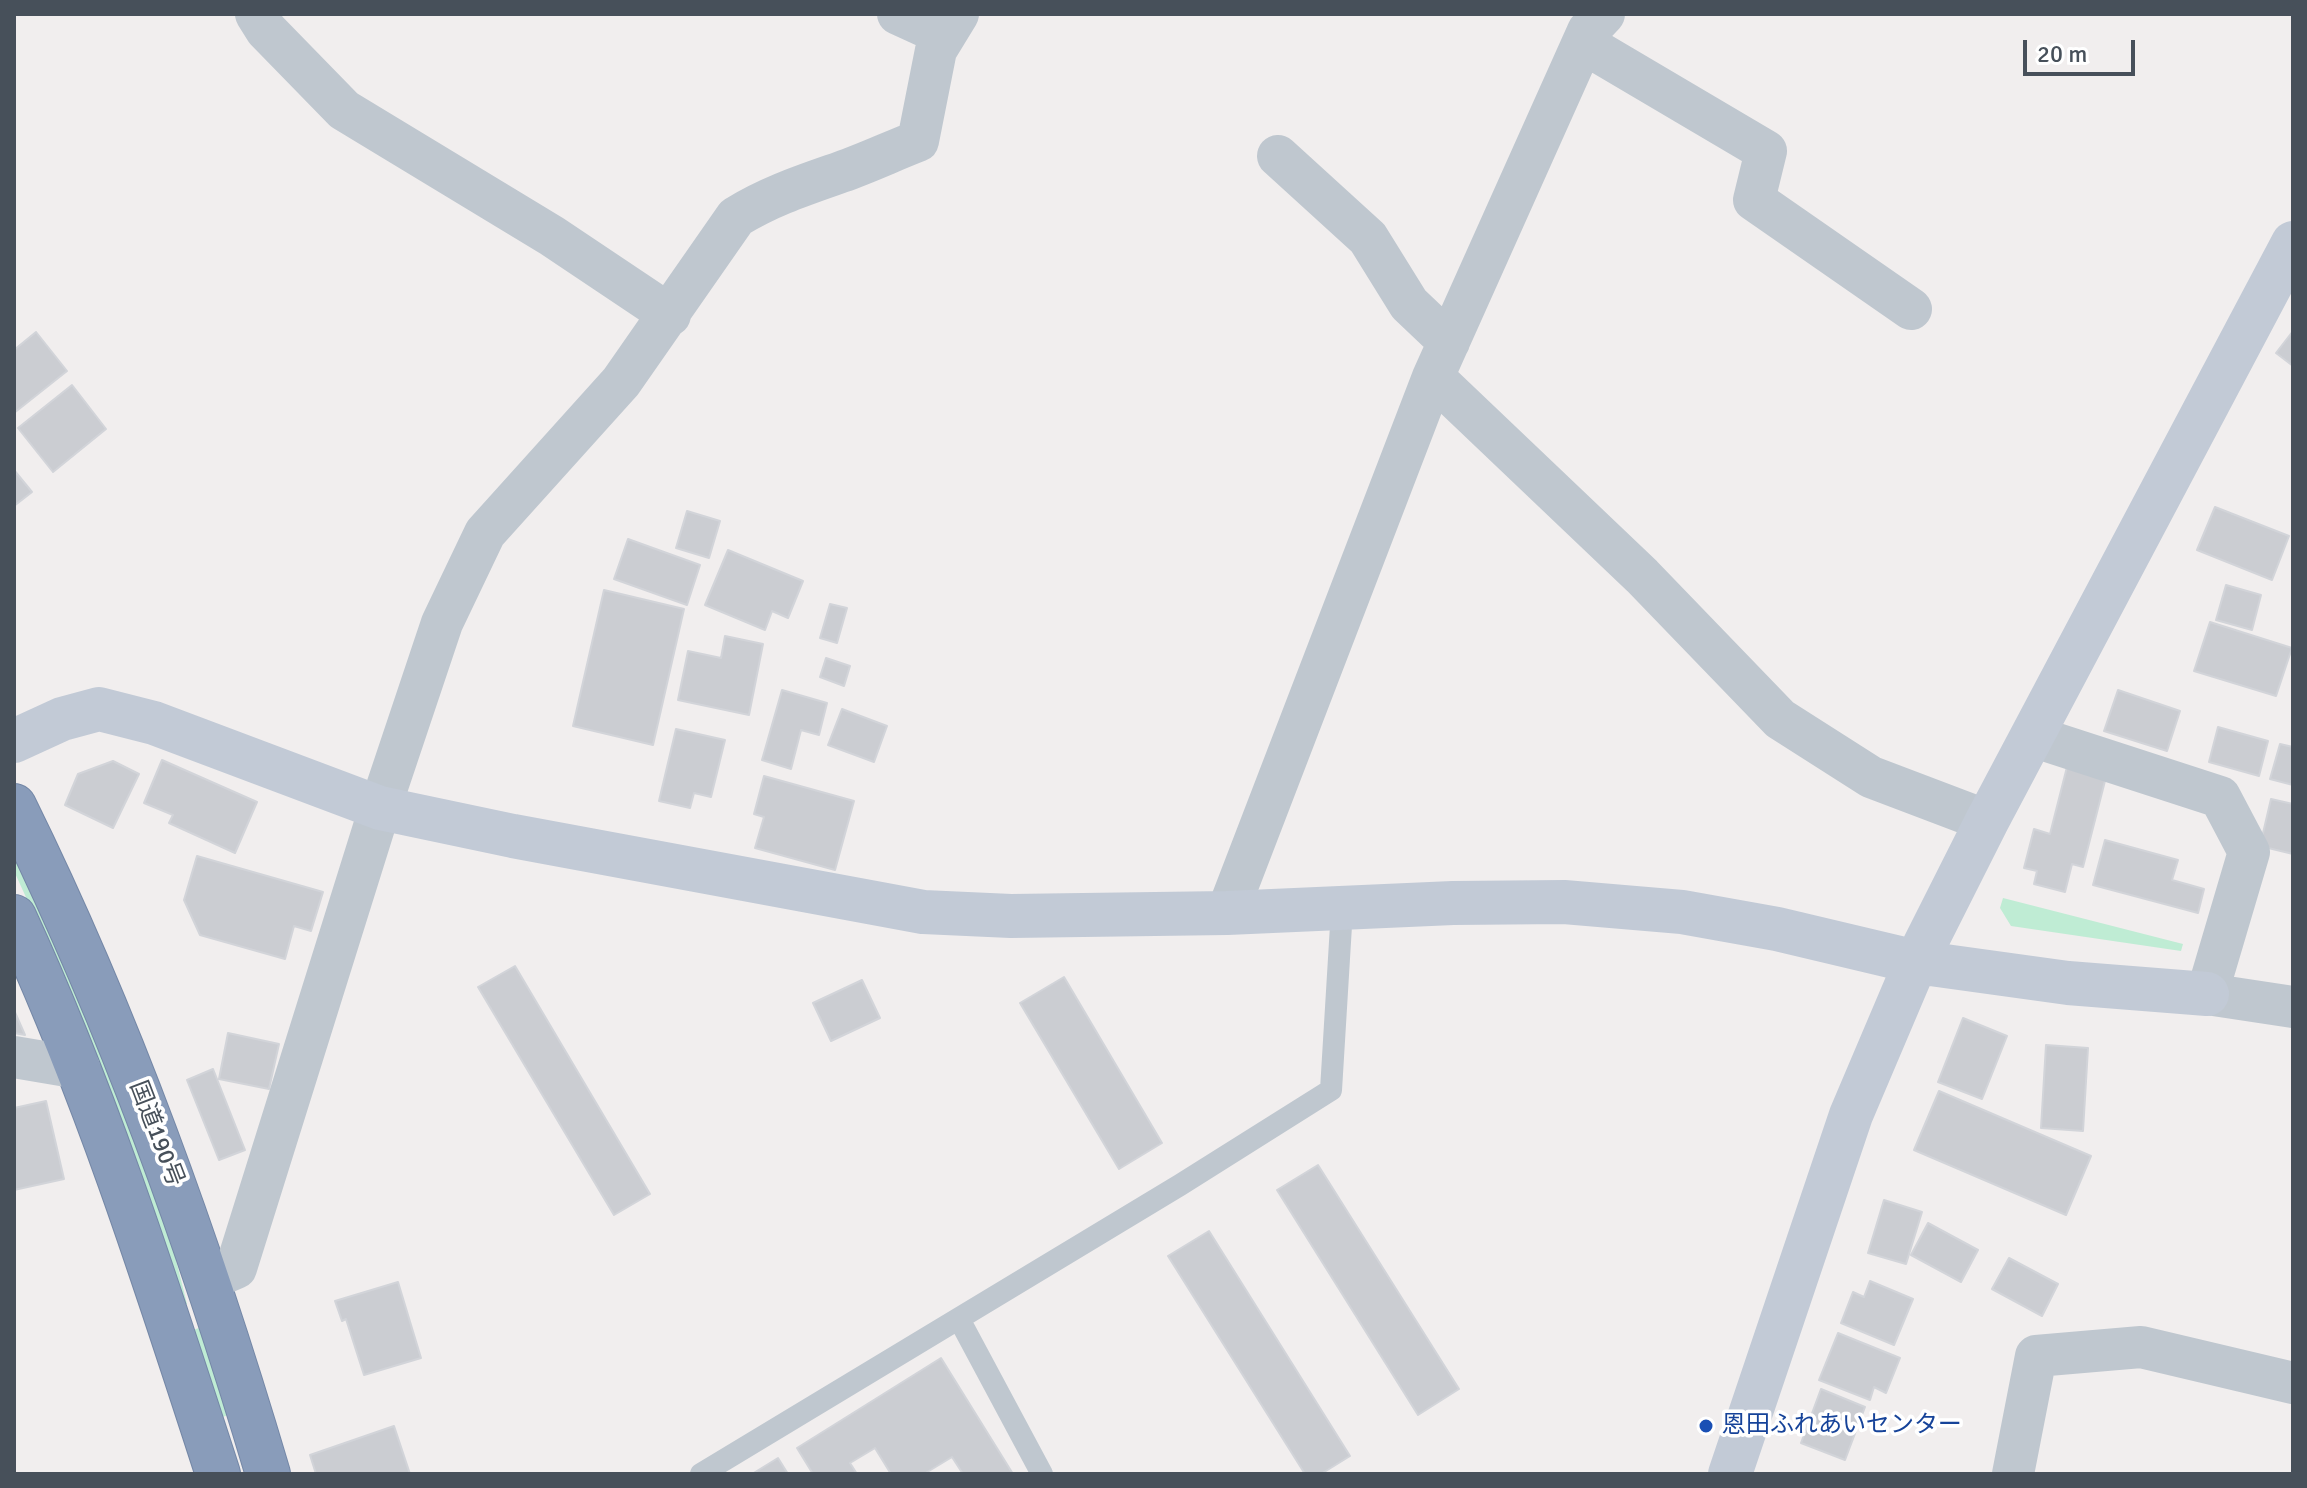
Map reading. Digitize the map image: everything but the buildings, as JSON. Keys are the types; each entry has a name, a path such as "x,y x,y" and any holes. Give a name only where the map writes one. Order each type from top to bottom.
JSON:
{"highway":[{"name":"国道190号","path":"14,806 53,884 111,1017 170,1169 208,1280 254,1469"},
{"name":"国道190号","path":"14,917 79,1068 145,1252 218,1474"}],"street":[{"path":"256,14 266,30 344,110 552,236 670,315"},
{"path":"208,1280 236,1268 380,808 442,623 485,533 621,382 736,217 763,200 794,187 918,141 936,50 951,25 898,14"},
{"path":"1227,913 1441,360 1594,28 1766,151 1754,200 1911,309"},
{"path":"1278,156 1368,238 1441,360 1780,719 1871,777 1987,821"},
{"path":"1730,1474 1851,1115 1916,962 1987,821 2293,243"},
{"path":"14,741 62,719 99,709 154,723 380,808 513,836 923,912 1011,916 1227,913 1453,903 1564,902 1667,911 1777,929 1916,962 2068,983 2207,994 2293,1007"},
{"path":"2032,736 2220,797 2249,852 2207,994"},
{"path":"14,1057 79,1068"},
{"path":"2013,1474 2036,1356 2141,1347 2293,1383"}],"lane":[{"path":"701,1474 1331,1090 1342,909"},
{"path":"959,1319 1042,1474"}],"green space":[{"path":"14,854 123,1096 162,1204 187,1304 180,1306 72,998 14,871"},
{"path":"2003,898 2183,944 2181,951 2011,926 2000,908"},
{"path":"199,1328 228,1415 217,1419 187,1332"}],"place":[{"name":"恩田ふれあいセンター","path":"1706,1426"}]}
